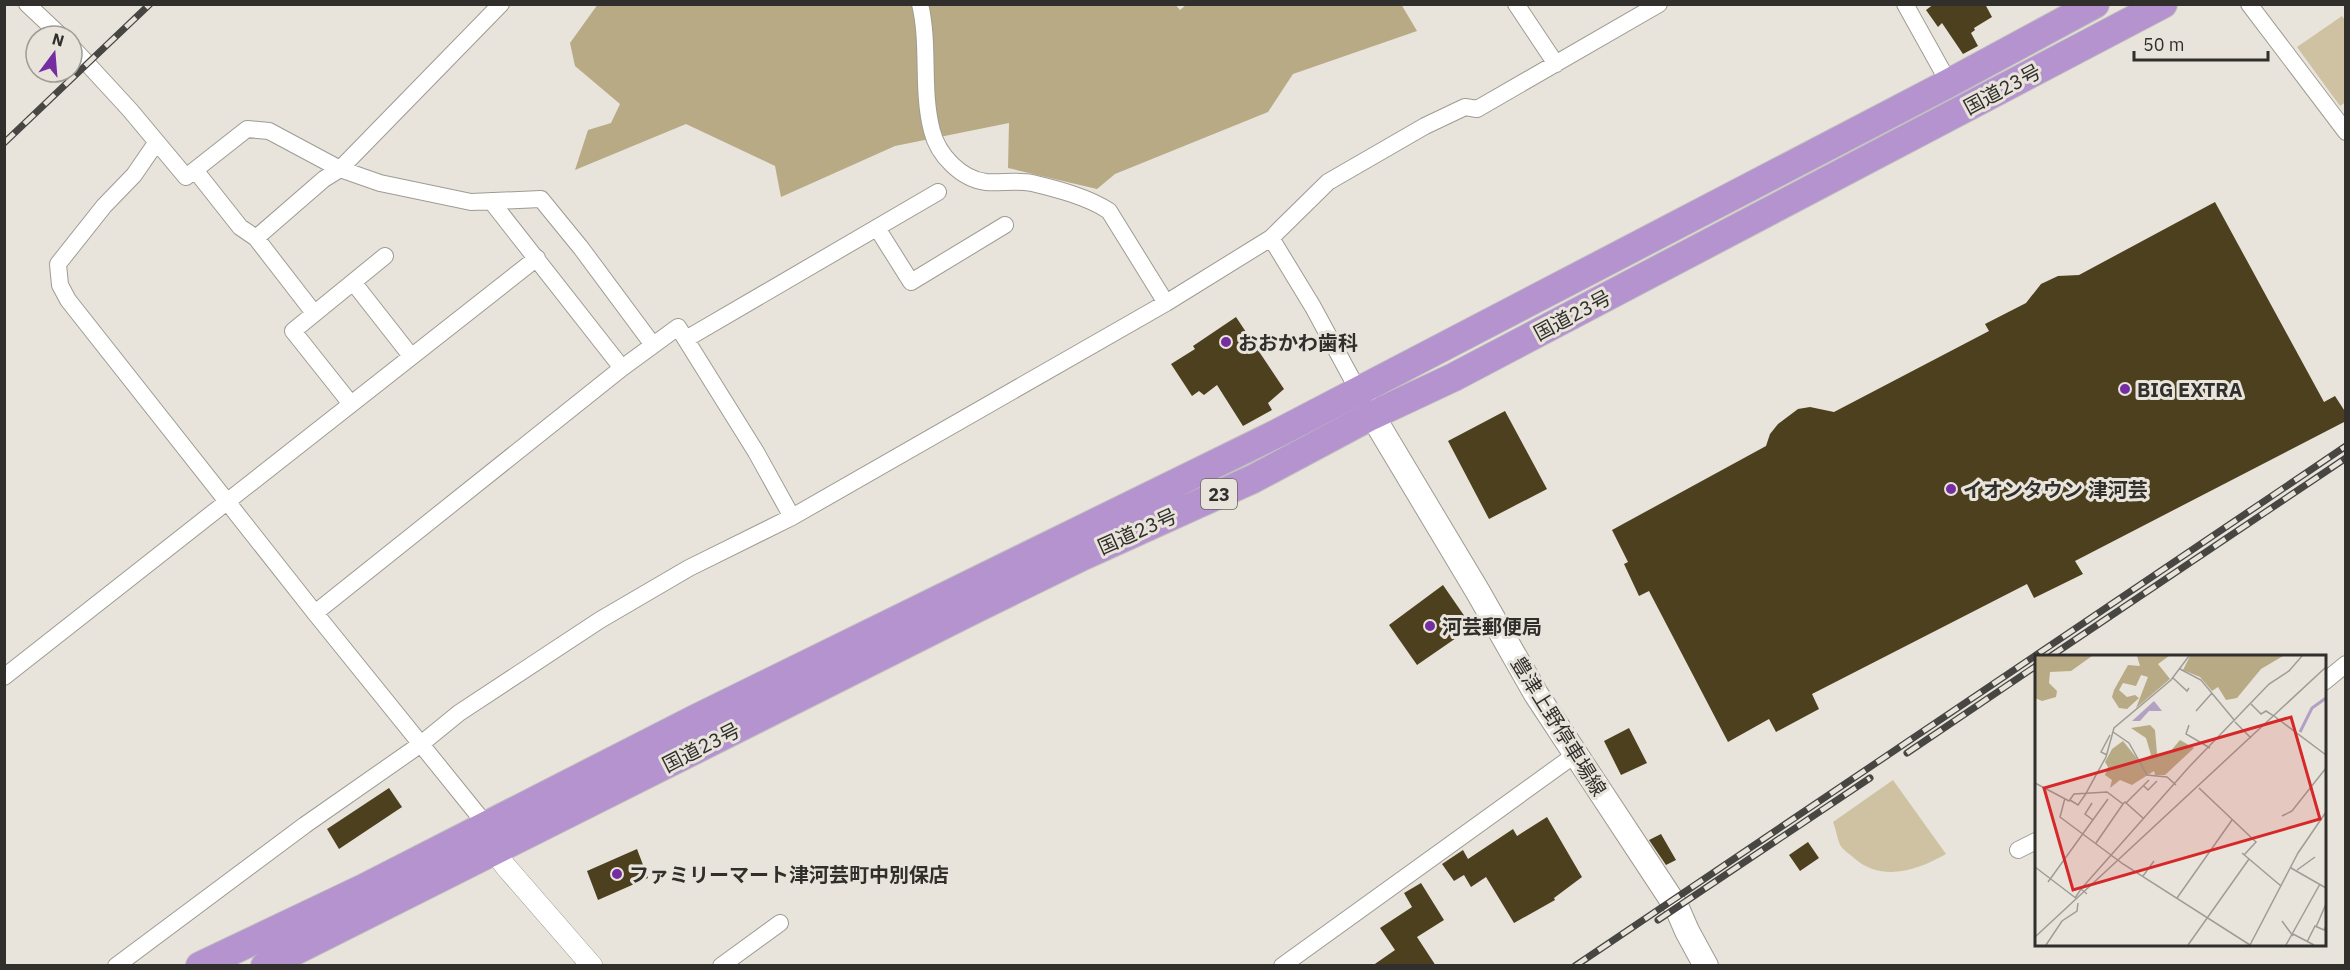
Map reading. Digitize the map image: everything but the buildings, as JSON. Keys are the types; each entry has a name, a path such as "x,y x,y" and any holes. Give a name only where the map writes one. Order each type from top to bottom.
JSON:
{"highway":[{"name":"国道23号","path":"265,966 697,718 1365,404 2095,4"},
{"name":"国道23号","path":"1365,404 1454,376 2163,4"},
{"name":"国道23号","path":"200,966 362,889 491,838"}],"main road":[{"name":"豊津上野停車場線","path":"1365,404 1478,592 1536,694 1677,908 1706,966"}],"street":[{"path":"27,4 48,24"},
{"path":"256,238 324,179 340,169 501,4"},
{"path":"920,4 925,25 925,97 932,133 939,148 950,162 962,173 985,182 1030,183 1098,204 1109,211 1166,303"},
{"path":"1516,4 1556,64"},
{"path":"116,966 305,825 421,744 459,713 600,620 689,568 792,517 1166,303 1271,238 1328,182 1425,126 1465,107 1477,109 1659,4"},
{"path":"1905,4 1949,83"},
{"path":"2249,4 2346,132"},
{"path":"84,60 130,110 186,177 247,129 269,131 340,169 380,183 471,202 541,200 581,248 653,345"},
{"path":"156,143 134,175 104,206 58,264 60,285 68,300 421,744 491,838 592,966"},
{"path":"195,170 240,227 256,238 314,313"},
{"path":"686,339 938,192"},
{"path":"491,201 622,368"},
{"path":"877,228 911,282 1005,225"},
{"path":"1271,238 1313,307 1365,404"},
{"path":"351,404 293,331 385,256"},
{"path":"4,677 537,258"},
{"path":"353,282 411,356"},
{"path":"315,613 622,368 678,327 756,452 792,517"},
{"path":"2326,681 2346,664"},
{"path":"1282,966 1575,754"},
{"path":"2018,850 2035,843"},
{"path":"721,966 780,922"}],"shaded area":[{"path":"598,4 1175,4 1180,10 1187,4 1401,4 1417,31 1293,74 1268,112 1115,174 1097,189 1008,168 1009,123 895,146 781,197 775,166 686,124 575,170 588,130 611,123 620,104 575,66 570,43"},
{"path":"2342,16 2346,21 2346,102 2340,106 2297,47"},
{"path":"1893,780 1946,854 1912,869 1888,872 1865,866 1845,850 1840,845 1833,822"}],"railway":[{"path":"4,143 150,4"},
{"path":"2036,655 2346,446"},
{"path":"2052,655 2346,458"},
{"path":"1575,966 2035,656"},
{"path":"1907,753 2035,667"},
{"path":"1658,920 1870,778"}],"place":[{"name":"おおかわ歯科","path":"1226,342"},
{"name":"BIG EXTRA","path":"2125,389"},
{"name":"イオンタウン 津河芸","path":"1951,489"},
{"name":"河芸郵便局","path":"1430,626"},
{"name":"ファミリーマート津河芸町中別保店","path":"617,874"}]}
